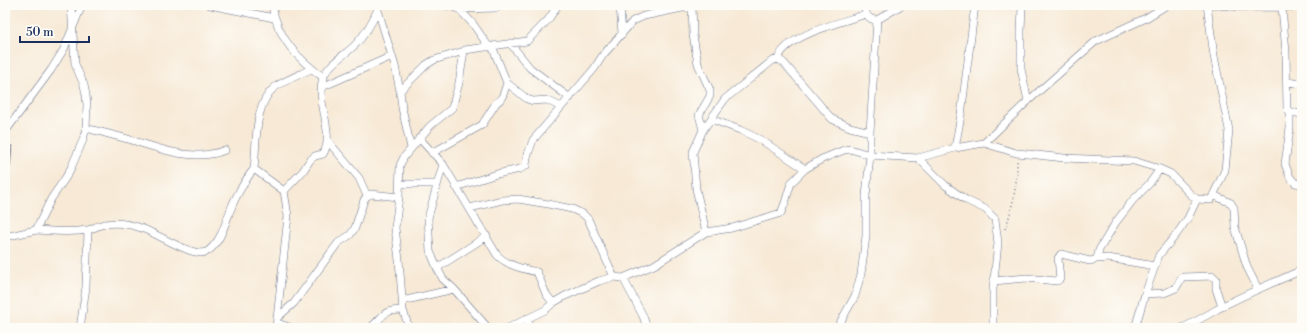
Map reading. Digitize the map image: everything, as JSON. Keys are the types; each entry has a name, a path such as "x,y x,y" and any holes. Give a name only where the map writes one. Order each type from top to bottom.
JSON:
{"street":[{"path":"36,230 51,199 71,168 83,140 86,128 86,95 75,64 71,5"},
{"path":"5,132 64,49 82,5"},
{"path":"210,5 274,18"},
{"path":"272,5 274,18 282,36 296,54 311,69 324,78"},
{"path":"445,5 459,10 496,8 500,5"},
{"path":"400,91 426,65 434,60 468,49 527,41 548,20 558,5"},
{"path":"620,5 622,34"},
{"path":"863,5 868,18 872,20 877,20 902,5"},
{"path":"955,148 961,115 967,56 975,5"},
{"path":"1021,5 1021,69 1028,101"},
{"path":"984,143 1028,101 1096,41 1146,18 1167,5"},
{"path":"508,328 545,310 552,303 599,281 614,277 623,278 654,265 706,232 732,228 781,213 791,183 805,169 822,159 844,150 850,149 870,155 918,158 955,148 984,143 1016,152 1064,158 1134,161 1171,174 1196,199 1211,200 1225,170 1229,130 1214,56 1207,5"},
{"path":"1216,5 1282,8 1302,6"},
{"path":"456,187 526,166 527,157 533,140 570,98 594,69 604,54 633,21 644,16 692,6 693,35 698,64 710,90 710,96 699,115 703,130"},
{"path":"377,7 392,56 411,148"},
{"path":"284,191 310,160 315,156 323,154 327,148 322,86 324,78 329,69 356,44 370,27 377,7"},
{"path":"1282,8 1286,52 1287,109 1290,112 1290,128 1285,164 1290,177 1295,183 1302,184"},
{"path":"459,10 474,24 491,46 507,83 527,99 533,101 547,100 561,107"},
{"path":"706,232 696,189 693,152 703,130 725,98 772,61 778,59 780,54 792,42 806,35 866,14"},
{"path":"837,328 855,296 861,274 866,236 866,196 870,155 877,20"},
{"path":"510,43 530,68 570,98"},
{"path":"409,328 403,310 395,228 399,197 400,165 419,138 430,126 452,108 459,83 464,51"},
{"path":"322,86 392,56"},
{"path":"778,59 784,63 832,119 850,127 870,132"},
{"path":"5,237 36,230 88,230 106,224 122,224 139,227 198,253 208,251 216,243 233,204 254,169 256,134 260,113 266,100 275,88 311,69"},
{"path":"1287,82 1302,84"},
{"path":"432,153 482,125 503,95 507,83"},
{"path":"1290,112 1302,114"},
{"path":"711,118 761,140 805,169"},
{"path":"86,128 170,151 196,154 216,153 225,150"},
{"path":"419,138 443,164 497,255 503,261 522,269 537,272 546,294 552,303"},
{"path":"327,140 359,178 367,196"},
{"path":"918,158 945,185 966,200 985,209 995,219 998,243 994,281 993,328"},
{"path":"443,164 428,218 430,251 443,279 454,289 488,328"},
{"path":"254,169 284,191 288,216 277,323"},
{"path":"1098,259 1099,250 1116,222 1160,169"},
{"path":"399,184 438,184"},
{"path":"277,323 294,303 338,243 355,228 364,200 367,196 371,194 399,197"},
{"path":"1213,196 1231,203 1234,208 1235,227 1248,267 1258,289"},
{"path":"470,208 502,200 518,199 548,204 583,214 588,219 614,277"},
{"path":"1135,328 1159,255 1188,218 1196,199"},
{"path":"80,328 86,287 88,230"},
{"path":"437,268 487,236"},
{"path":"994,281 1026,278 1057,281 1060,278 1058,258 1061,254 1090,261 1108,258 1155,266"},
{"path":"1182,328 1258,289 1302,270"},
{"path":"1145,294 1164,293 1176,288 1182,277 1213,276 1216,279 1216,289 1222,307"},
{"path":"623,278 640,309 647,328"},
{"path":"402,301 454,289"},
{"path":"370,328 385,312 392,310 403,310"},
{"path":"527,318 530,328"},
{"path":"277,323 292,328"}],"path":[{"path":"1004,230 1010,216 1017,168 1016,152"}],"building":[{"path":"5,145 12,146 10,167 5,167"}]}
